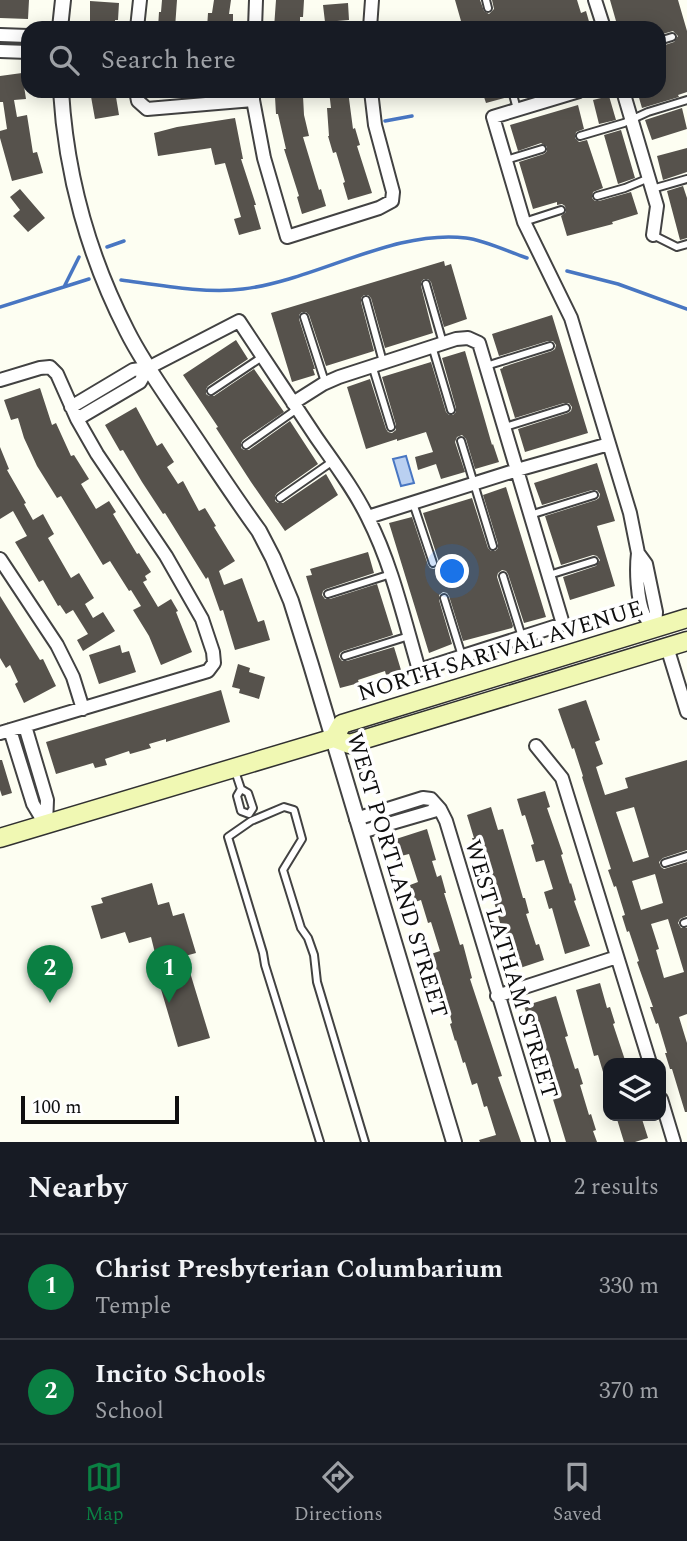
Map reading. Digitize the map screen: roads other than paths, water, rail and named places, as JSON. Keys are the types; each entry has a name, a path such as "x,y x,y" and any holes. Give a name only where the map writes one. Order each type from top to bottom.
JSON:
{"main road":[{"name":"NORTH SARIVAL AVENUE","path":"334,738 342,724 687,618"},
{"path":"540,685 584,663 642,646 655,635 654,629"},
{"path":"667,647 668,636 687,629"},
{"name":"NORTH SARIVAL AVENUE","path":"0,838 334,738 349,744 687,641"}],"street":[{"path":"61,21 63,0"},
{"path":"138,21 140,0"},
{"path":"255,21 256,0"},
{"path":"370,21 372,0"},
{"path":"595,0 602,21"},
{"path":"0,36 21,36"},
{"path":"0,51 21,52"},
{"name":"WEST PORTLAND STREET","path":"62,98 77,197 93,251 127,331 148,368 259,531 291,601 454,1142"},
{"path":"139,98 147,109 230,98"},
{"path":"254,98 264,158 287,237 379,208 392,201 393,192 375,125 371,98"},
{"path":"556,98 493,117 524,222 571,318 630,513 638,553 646,564 656,612 654,629"},
{"path":"625,98 657,206 653,235"},
{"path":"71,407 133,370 148,368 239,321 368,517 391,574 419,670 563,624 479,343 468,338 456,339 377,363 325,383 295,406"},
{"path":"0,380 40,368 50,367 57,374 71,407 97,454 166,556 202,619 213,652 214,663 208,671 5,732 33,804 46,825"},
{"path":"77,419 140,382 148,368"},
{"path":"368,517 609,444"},
{"path":"0,559 57,645 73,677 83,709"},
{"path":"667,647 687,712"},
{"path":"25,726 47,800 46,825"},
{"path":"536,746 562,778 648,1058"},
{"name":"WEST LATHAM STREET","path":"358,825 440,809 446,821 543,1142"},
{"path":"498,996 617,957"},
{"path":"666,1116 674,1142"}],"lane":[{"path":"486,0 488,8"},
{"path":"666,39 672,37"},
{"path":"514,98 517,110"},
{"path":"580,136 687,100"},
{"path":"506,160 542,149"},
{"path":"597,196 650,183 687,179"},
{"path":"524,222 561,210"},
{"path":"653,235 677,247 687,244"},
{"path":"426,284 451,410"},
{"path":"366,300 391,427"},
{"path":"304,317 325,383"},
{"path":"485,366 550,346"},
{"path":"211,391 262,357"},
{"path":"246,445 295,406"},
{"path":"504,428 566,408"},
{"path":"461,441 493,546"},
{"path":"280,498 333,461"},
{"path":"530,515 594,495"},
{"path":"413,503 433,564"},
{"path":"548,576 594,561"},
{"path":"328,594 391,574"},
{"path":"503,576 522,637"},
{"path":"444,598 462,656"},
{"path":"345,656 409,636"},
{"path":"234,767 241,789 248,793 253,808 250,818"},
{"path":"241,789 237,796 241,811 250,818"},
{"path":"320,1142 228,837 250,818 284,807 293,810 302,839 283,870 301,928 314,955 317,982 365,1142"},
{"path":"665,863 687,856"}],"water":[{"path":"406,456 414,483 401,486 393,459"}],"waterway":[{"path":"385,121 412,116"},
{"path":"121,280 198,290 243,289 299,276 383,248 438,237 473,239 527,258"},
{"path":"107,247 124,241"},
{"path":"64,287 79,257"},
{"path":"567,271 618,284 687,309"},
{"path":"0,307 89,279"}],"place":[{"name":"Incito Schools","path":"50,1003"},
{"name":"Christ Presbyterian Columbarium","path":"169,1003"}]}
